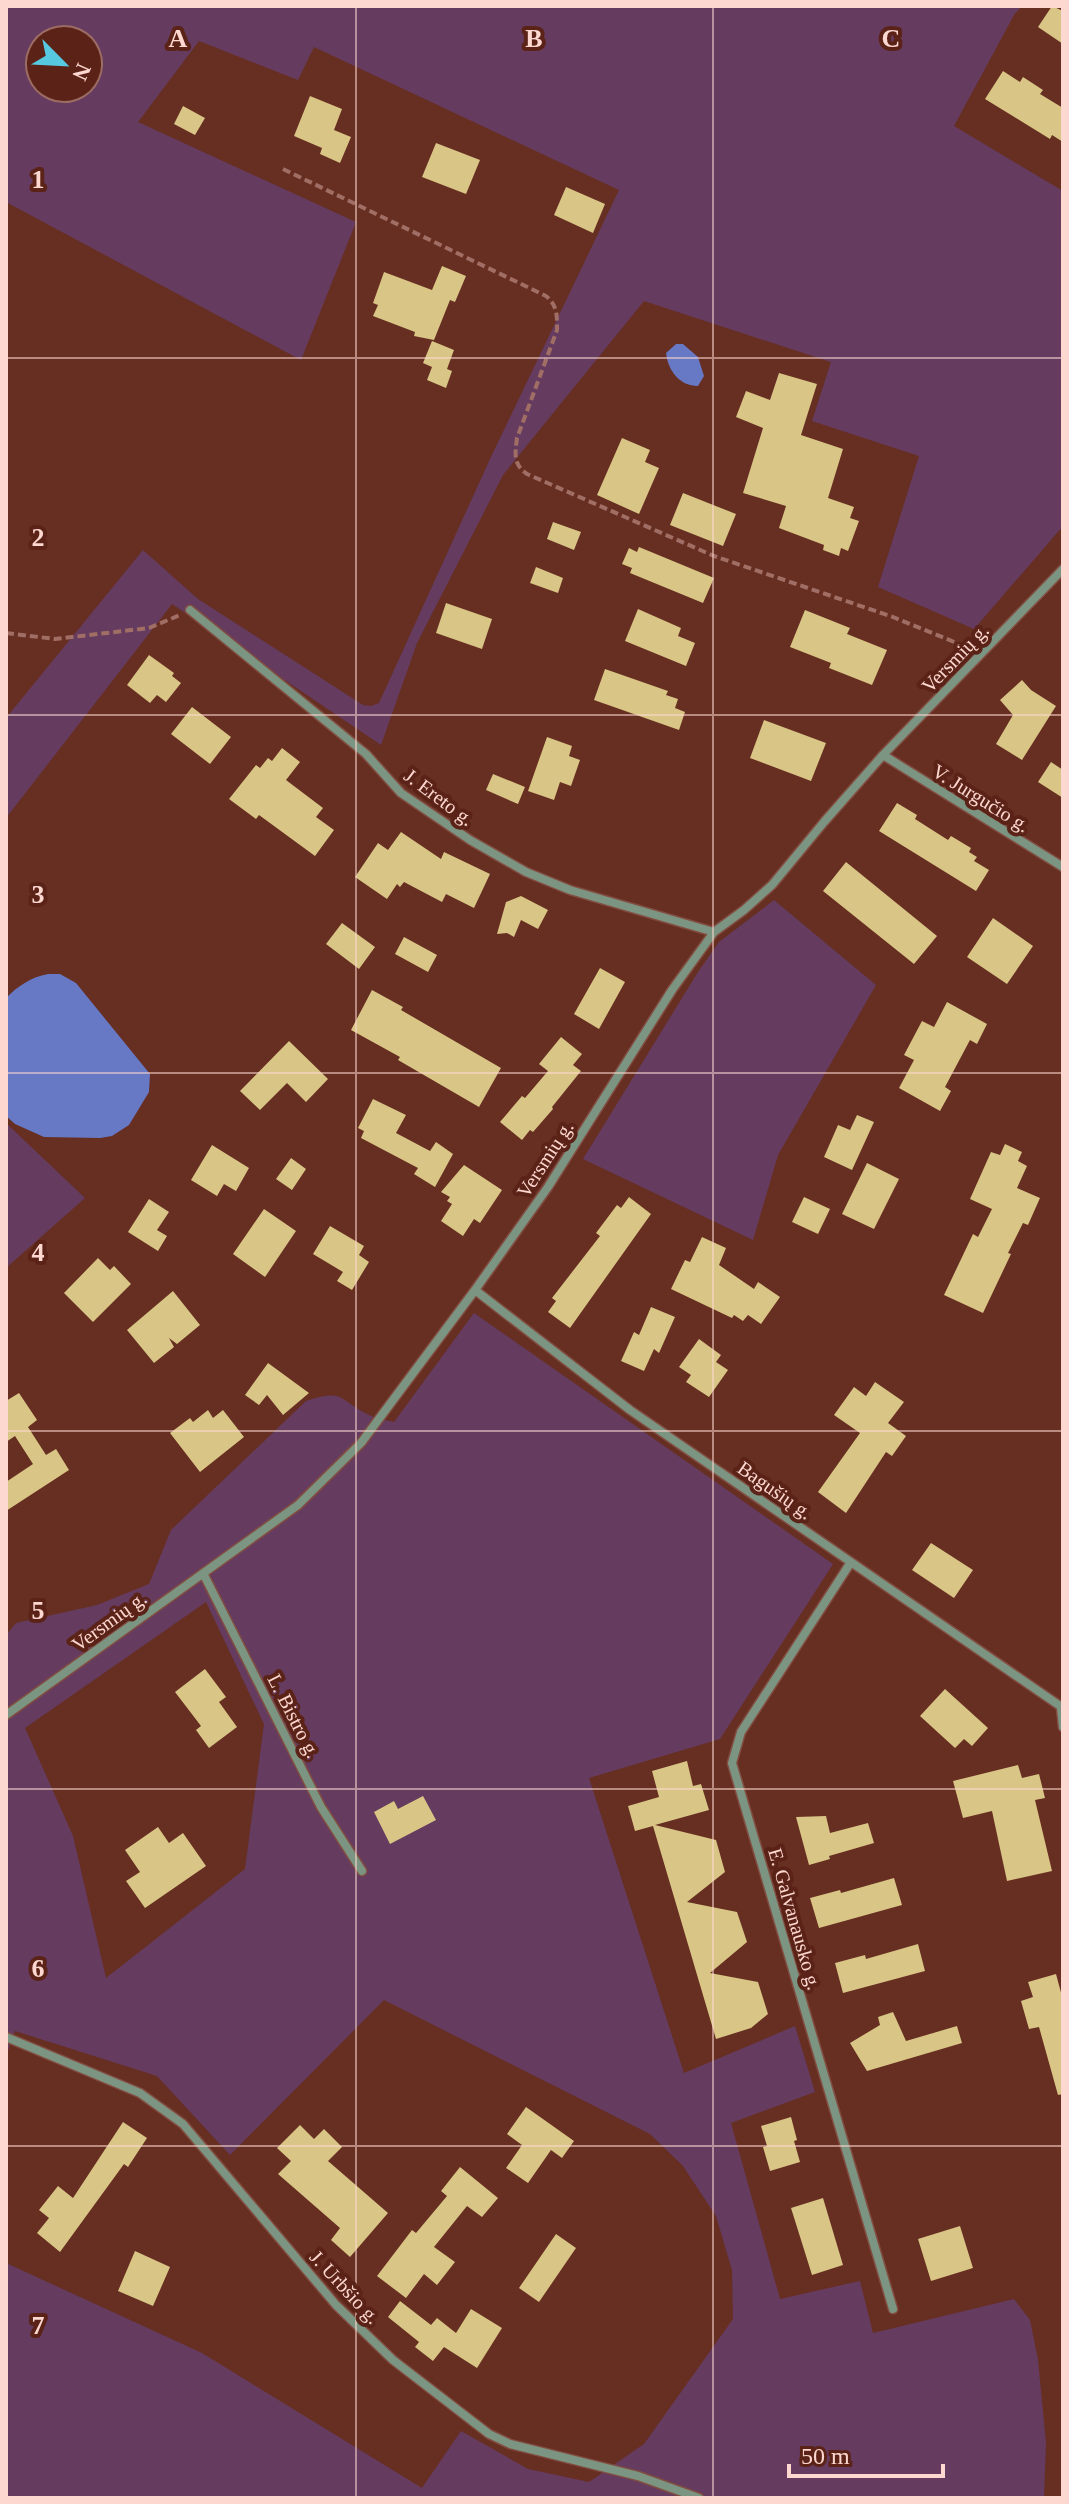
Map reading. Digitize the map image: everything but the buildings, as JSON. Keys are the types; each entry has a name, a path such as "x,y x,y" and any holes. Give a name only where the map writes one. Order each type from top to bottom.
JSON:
{"street":[{"name":"Versmių g.","path":"6,1715 298,1505 361,1443 548,1187 690,961 714,932 772,885 883,755 1063,569"},
{"name":"J. Ereto g.","path":"190,610 366,754 401,793 470,840 526,872 570,890 714,932"},
{"name":"V. Jurgučio g.","path":"883,755 1063,867"},
{"name":"Bagušių g.","path":"475,1290 630,1410 1062,1708"},
{"name":"E. Galvanausko g.","path":"851,1562 741,1732 732,1763 893,2309"},
{"name":"L. Bistro g.","path":"203,1573 321,1807 362,1871"},
{"path":"1062,1708 1063,1727"},
{"name":"J. Urbšio g.","path":"6,2037 140,2093 183,2124 336,2305 393,2360 489,2434 510,2444 638,2476 699,2498"}],"path":[{"path":"283,169 554,302 557,330 517,438 514,456 519,468 527,474 714,556 908,623 964,646 976,660"},
{"path":"6,633 55,639 149,628 190,610"}],"shaded area":[{"path":"6,6 1022,6 1014,15 954,126 1063,191 1063,526 974,629 878,587 919,456 812,421 831,362 644,301 503,475 417,643 381,745 172,604 6,818 6,718 143,550 198,599 363,705 379,703 490,459 619,190 314,47 298,80 199,41 138,122 356,222 301,360 6,202"},
{"path":"774,900 876,985 778,1155 753,1240 583,1159 719,942"},
{"path":"6,1123 85,1198 6,1268"},
{"path":"474,1313 833,1564 720,1739 589,1778 684,2073 795,2026 815,2092 731,2123 780,2299 860,2281 873,2333 1014,2299 1030,2320 1038,2360 1046,2443 1044,2498 6,2498 6,2263 202,2353 422,2488 461,2431 528,2469 589,2482 644,2444 733,2319 732,2270 716,2216 683,2166 650,2134 384,2000 230,2155 157,2076 15,2031 6,2056 6,1635 16,1623 97,1605 149,1584 171,1530 306,1401 335,1396 372,1416 394,1422","holes":["206,1602 264,1724 245,1869 106,1978 73,1836 25,1728"]}],"water":[{"path":"676,344 683,344 698,357 704,376 698,386 680,380 669,366 666,353"},
{"path":"48,974 60,974 76,983 150,1074 149,1092 129,1125 112,1136 44,1137 15,1124 6,1116 6,998 25,983"}]}
